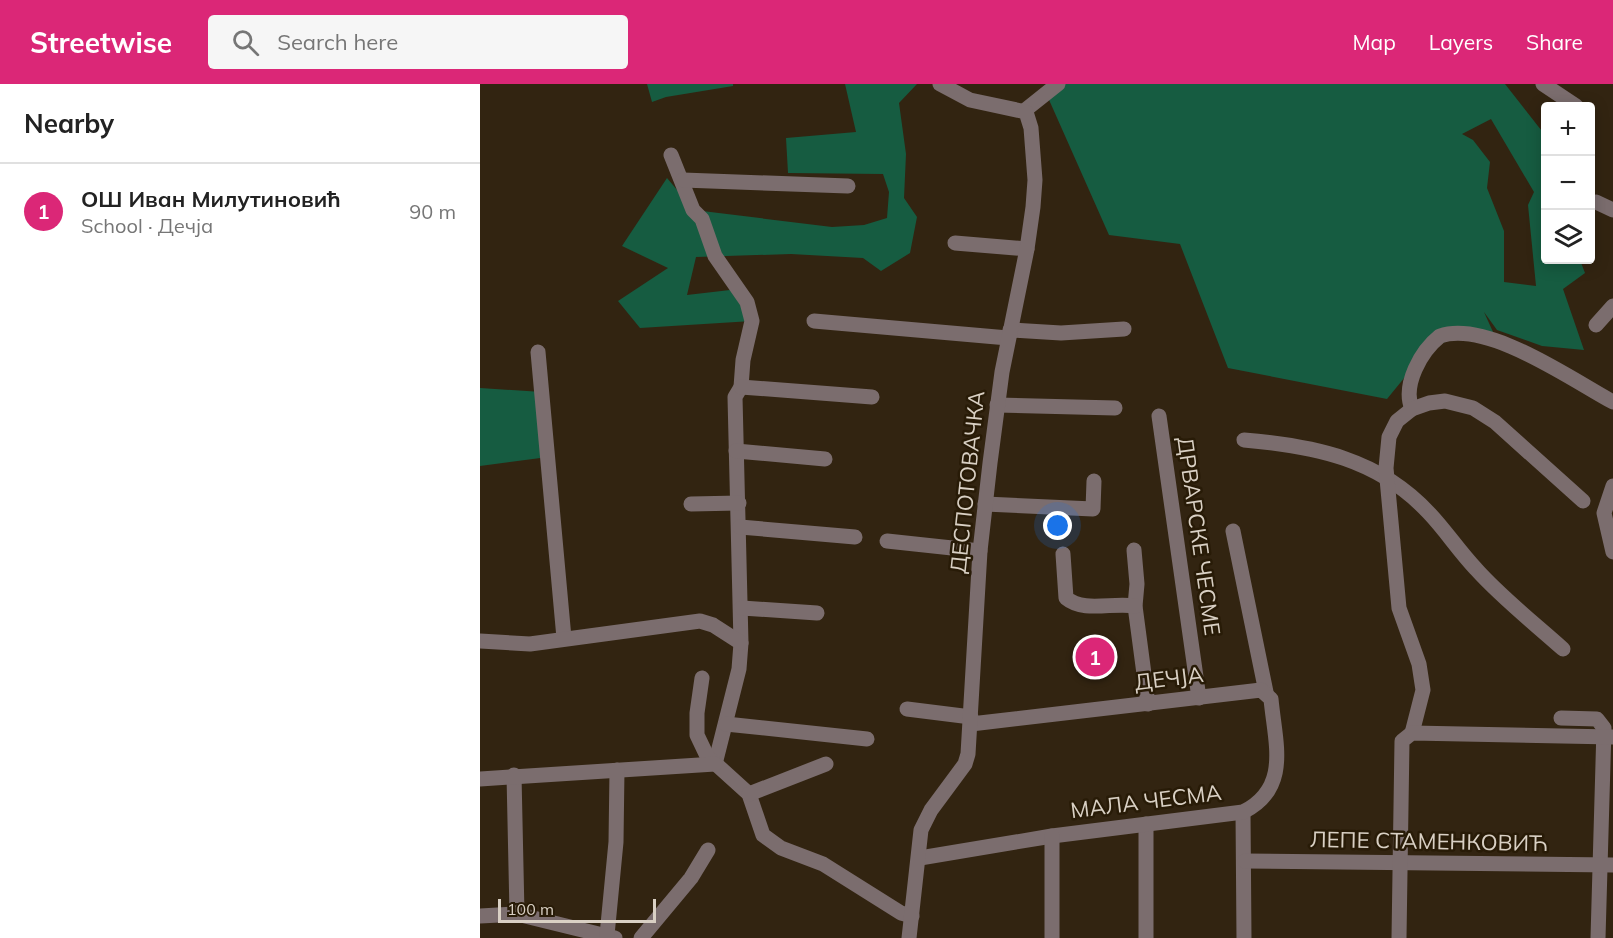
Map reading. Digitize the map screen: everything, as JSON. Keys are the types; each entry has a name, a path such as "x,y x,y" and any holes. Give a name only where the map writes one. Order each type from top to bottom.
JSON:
{"street":[{"path":"940,84 970,99 1024,111 1058,84"},
{"path":"1543,84 1570,102"},
{"name":"ДЕСПОТОВАЧКА","path":"909,938 920,858 920,837 924,821 966,762 971,721 980,552 985,504 997,405 1009,334 1028,249 1035,180 1029,117 1024,111"},
{"path":"671,155 693,210 702,219 715,256 747,302 752,321 743,360 741,387 735,398 742,608 740,669 715,764"},
{"path":"682,180 848,186"},
{"path":"1596,202 1613,210"},
{"path":"955,243 1028,249"},
{"path":"1596,325 1613,306"},
{"path":"814,321 1009,334 1124,329"},
{"path":"1412,409 1409,401 1410,387 1420,361 1432,342 1447,333 1474,336 1521,352 1553,366 1613,402"},
{"path":"538,352 564,638"},
{"path":"741,387 872,398"},
{"path":"1399,938 1402,741 1412,733 1423,690 1419,664 1398,608 1387,476 1389,437 1397,421 1412,409 1423,404 1445,401 1481,412 1583,501"},
{"path":"997,405 1115,408"},
{"name":"ДРВАРСКЕ ЧЕСМЕ","path":"1160,416 1199,698"},
{"path":"1244,440 1321,450 1368,466 1387,476 1427,511 1486,580 1563,649"},
{"path":"736,451 825,459"},
{"path":"985,504 1094,509 1094,480"},
{"path":"1613,486 1604,513 1613,552"},
{"path":"691,504 739,503"},
{"path":"740,527 855,537"},
{"name":"МАЛА ЧЕСМА","path":"920,858 1052,836 1243,812 1262,800 1276,777 1270,699 1266,692 1233,531"},
{"path":"887,541 980,552"},
{"path":"1134,550 1137,584 1135,606 1148,704"},
{"path":"1063,554 1066,598 1073,604 1082,606 1120,603 1135,606"},
{"path":"742,608 817,613"},
{"path":"480,641 530,644 700,621 713,625 741,643"},
{"path":"702,678 697,735 707,756 749,794 759,828 776,846 823,864 901,913 912,916"},
{"name":"ДЕЧЈА","path":"907,709 971,721 1148,704 1252,690 1266,692"},
{"path":"1561,718 1597,719 1608,737 1606,865 1598,938"},
{"path":"726,724 867,739"},
{"path":"1412,733 1608,737"},
{"path":"480,779 514,775 715,764"},
{"path":"749,794 826,765"},
{"path":"480,916 517,914 611,937 617,770"},
{"path":"514,775 517,914"},
{"path":"1243,812 1244,938"},
{"path":"1146,824 1146,938"},
{"path":"1052,836 1052,938"},
{"path":"641,938 691,878 708,850"},
{"name":"ЛЕПЕ СТАМЕНКОВИЋ","path":"1245,861 1606,865"}],"green space":[{"path":"647,84 733,84 733,86 666,97 652,102"},
{"path":"845,84 917,84 899,103 906,154 904,198 917,217 910,253 881,271 863,258 791,254 696,257 687,295 730,290 752,321 640,328 618,301 668,268 622,246 667,178 694,210 832,227 864,225 887,218 889,192 883,174 788,173 786,138 856,132"},
{"path":"1058,84 1505,84 1541,130 1541,264 1582,264 1585,273 1563,289 1584,350 1542,346 1497,330 1484,312 1498,343 1463,334 1427,350 1387,399 1228,368 1180,244 1109,235 1046,93","holes":["1491,119 1534,192 1528,205 1536,286 1504,282 1504,231 1487,188 1490,162 1473,140 1462,134"]},
{"path":"480,388 542,392 548,457 480,466"}],"place":[{"name":"ОШ Иван Милутиновић","path":"1095,657"}]}
